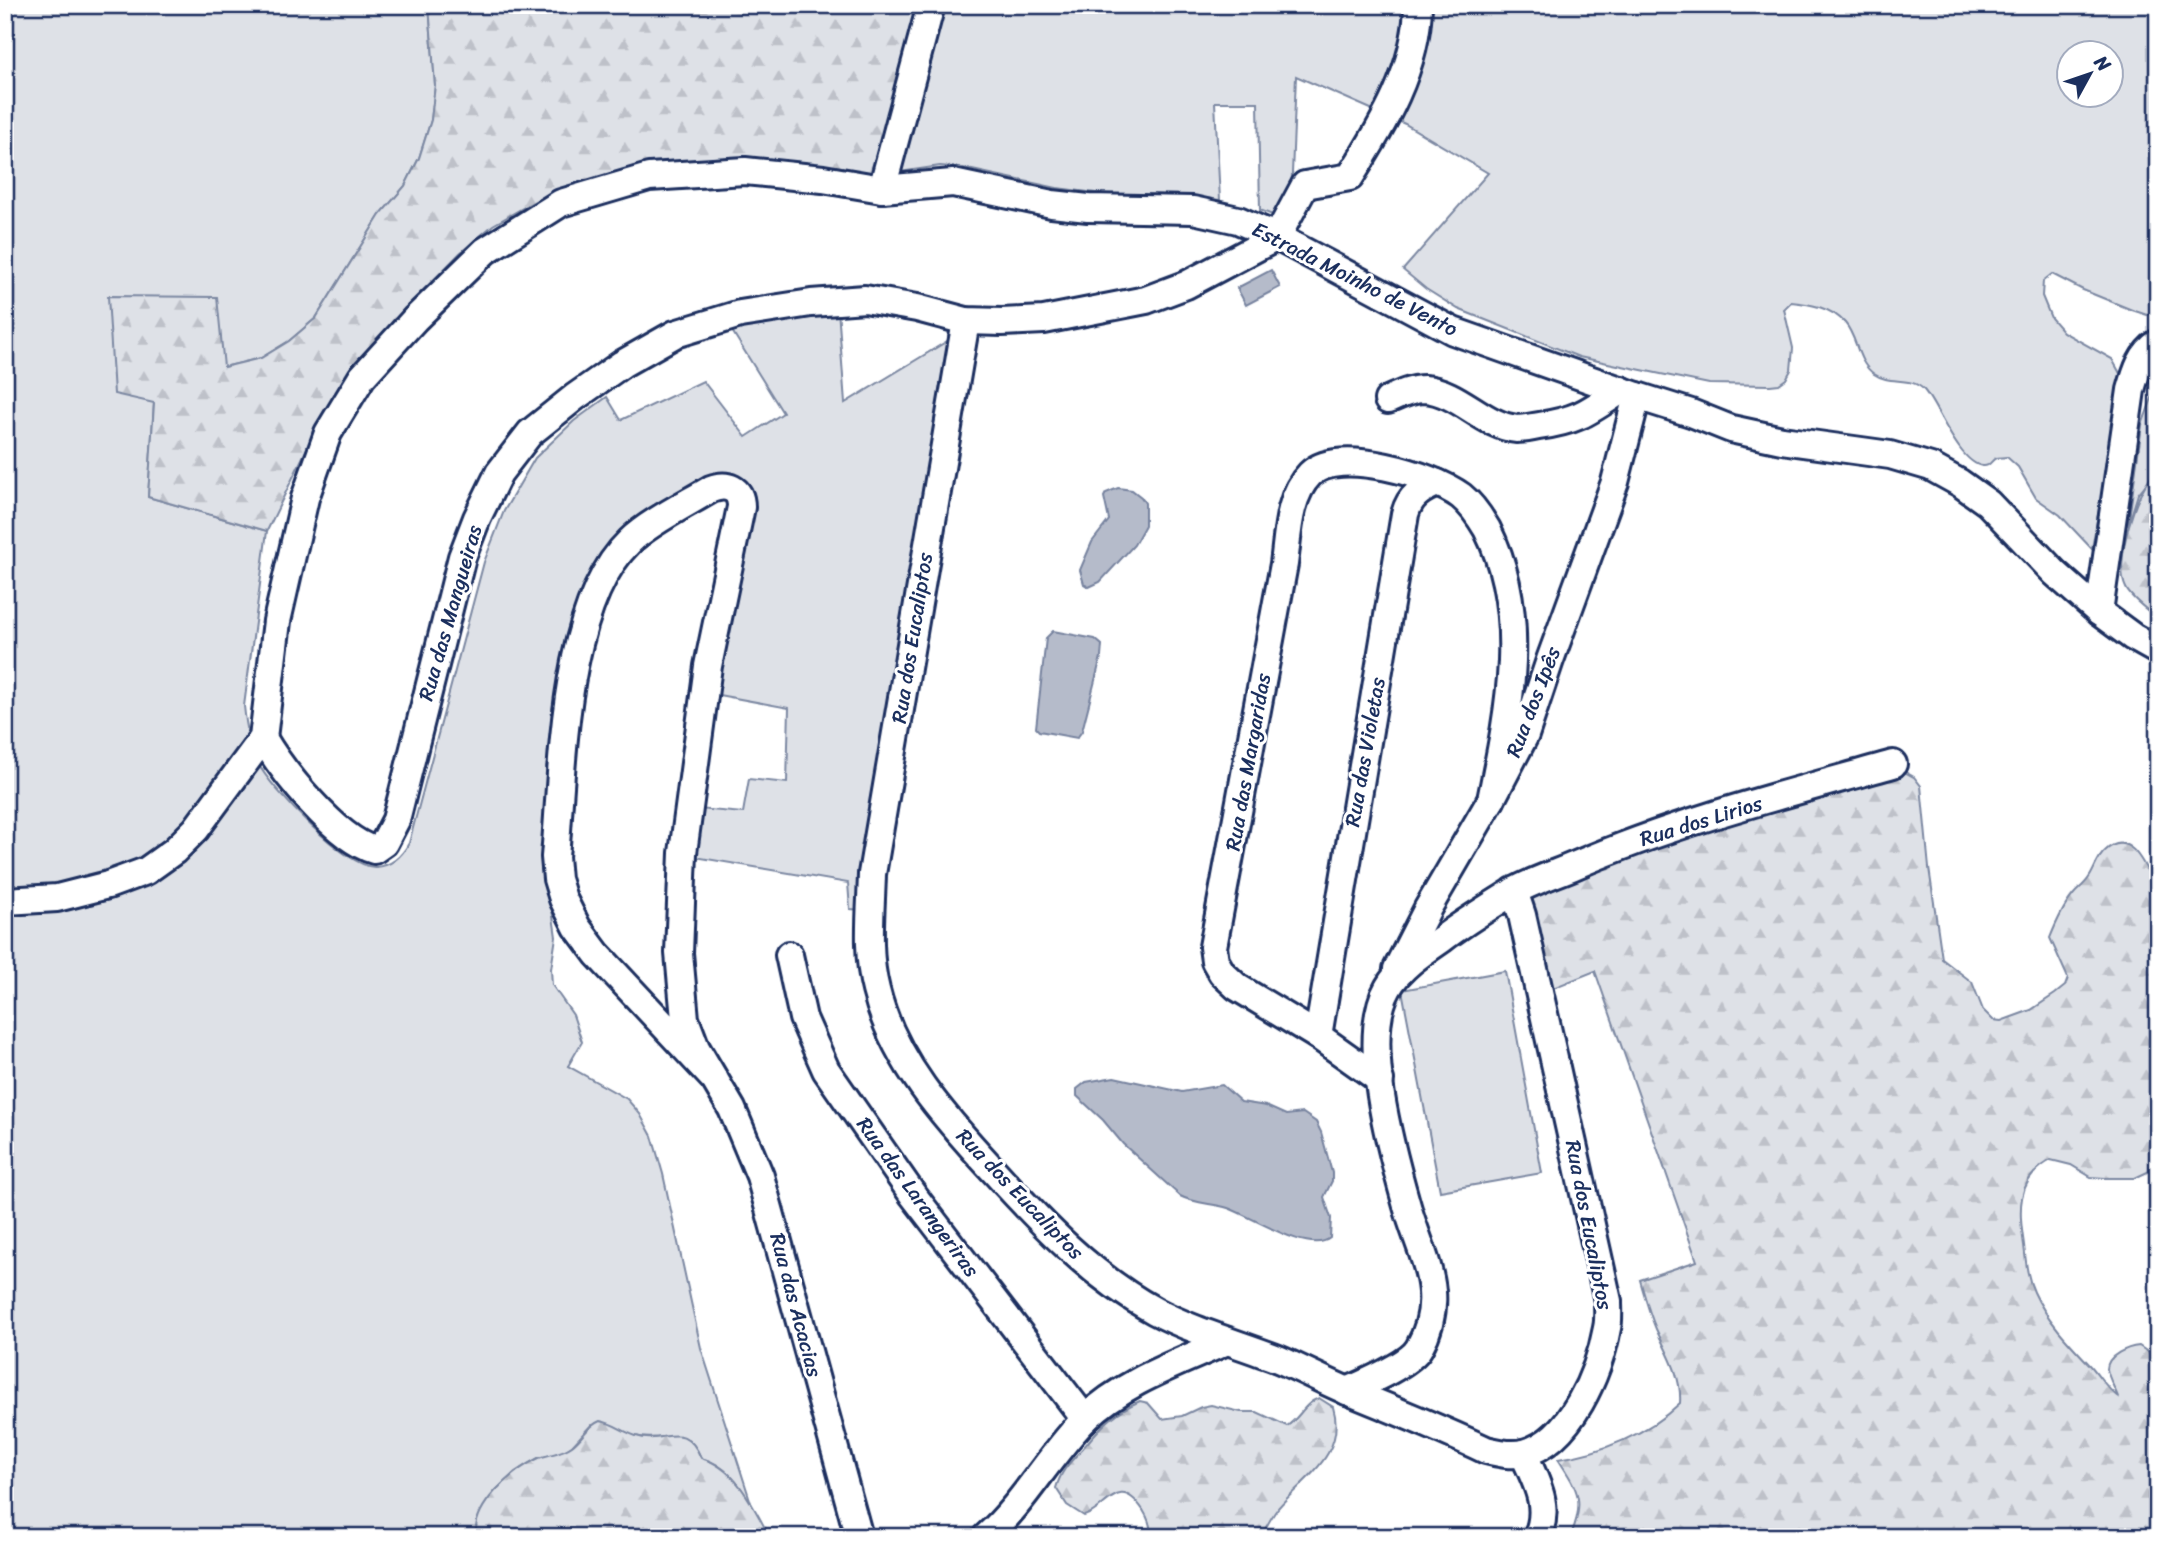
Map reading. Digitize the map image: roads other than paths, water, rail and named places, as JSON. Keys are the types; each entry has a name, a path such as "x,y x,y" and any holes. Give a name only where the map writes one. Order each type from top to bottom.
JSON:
{"street":[{"path":"882,190 931,5"},
{"path":"1277,237 1305,185 1350,177 1372,142 1400,86 1414,44 1418,5"},
{"name":"Estrada Moinho de Vento","path":"5,901 57,898 108,885 146,871 174,851 196,829 263,738 277,621 305,498 328,433 362,377 485,251 561,203 649,177 745,171 823,179 882,190 953,183 1052,204 1088,208 1192,210 1238,220 1277,237 1453,331 1731,429 1782,440 1890,455 1931,467 1988,503 2054,573 2099,612 2133,637 2158,651"},
{"name":"Rua das Mangueiras","path":"263,738 292,779 334,825 362,846 374,850 384,843 396,820 462,557 499,473 530,433 575,397 612,371 675,334 740,314 811,303 865,299 917,308 966,321 1044,320 1146,300 1186,285 1277,237"},
{"name":"Rua dos Eucaliptos","path":"966,321 872,874 869,936 876,990 895,1042 921,1084 972,1147 1031,1212 1073,1252 1114,1285 1155,1311 1205,1335 1278,1360 1486,1450 1506,1454 1523,1453 1540,1446 1577,1410 1599,1360 1608,1326 1608,1301 1522,915 1514,891"},
{"path":"2099,612 2131,390 2138,365 2150,348 2158,344"},
{"path":"1388,400 1411,391 1426,389 1441,394 1488,420 1519,429 1570,421 1629,393"},
{"name":"Rua dos Ipês","path":"1347,1391 1388,1372 1418,1350 1431,1316 1429,1268 1404,1197 1387,1123 1377,1059 1378,1026 1387,989 1428,908 1491,800 1525,735 1549,660 1615,482 1629,393"},
{"name":"Rua das Margaridas","path":"1380,1080 1318,1036 1237,987 1222,973 1215,961 1213,947 1282,578 1291,514 1304,480 1313,470 1326,465 1352,462 1387,466 1426,479 1460,496 1482,521 1500,564 1511,607 1513,648 1509,715 1491,800"},
{"name":"Rua das Violetas","path":"1318,1036 1405,514 1426,479"},
{"path":"720,485 737,491 741,497 741,507 708,666 690,791 682,853 679,953 685,1019 696,1048 715,1080 597,954 577,927 563,899 557,879 555,857 568,701 580,637 593,595 606,572 630,541 720,485"},
{"name":"Rua dos Lirios","path":"1387,989 1399,974 1424,952 1514,891 1600,854 1679,825 1893,764"},
{"name":"Rua das Larangeriras","path":"789,955 803,1018 826,1070 913,1195 1085,1419"},
{"name":"Rua das Acacias","path":"715,1080 732,1109 760,1176 859,1537"},
{"path":"986,1537 1021,1502 1085,1419 1103,1404 1128,1387 1227,1342"},
{"path":"1523,1453 1543,1501 1544,1514 1538,1537"}],"water":[{"path":"1271,270 1280,287 1246,305 1237,288"},
{"path":"1118,488 1132,490 1141,497 1145,503 1145,525 1134,545 1100,582 1089,587 1084,584 1080,570 1092,542 1109,520 1104,497 1106,493"},
{"path":"1053,631 1095,639 1102,645 1082,731 1077,738 1039,731 1036,728 1046,638"},
{"path":"1114,1077 1182,1092 1222,1085 1241,1102 1266,1106 1286,1115 1303,1113 1316,1122 1332,1173 1332,1181 1324,1197 1331,1218 1330,1238 1321,1242 1308,1242 1228,1208 1180,1196 1123,1144 1103,1120 1077,1096 1077,1089 1086,1082"}]}
